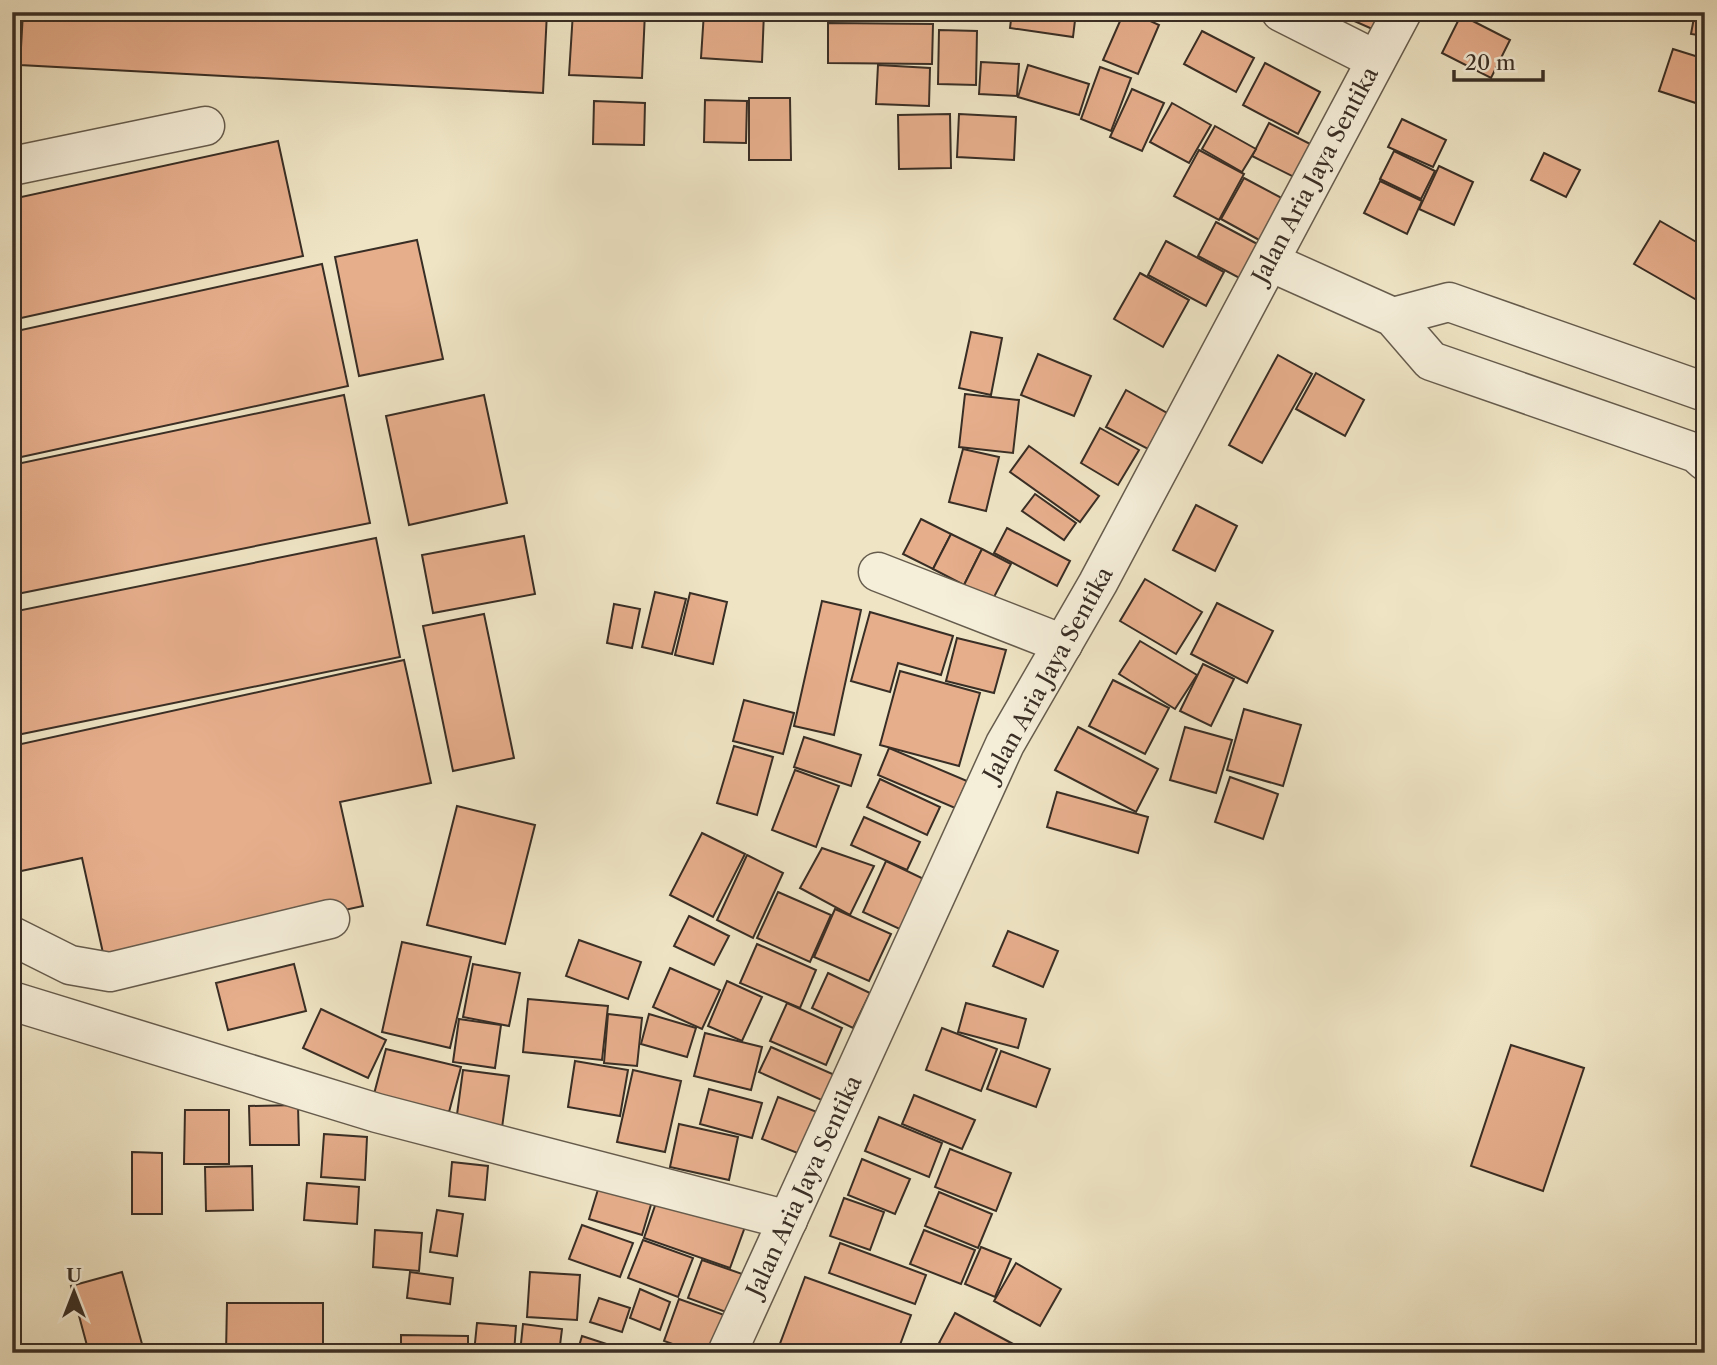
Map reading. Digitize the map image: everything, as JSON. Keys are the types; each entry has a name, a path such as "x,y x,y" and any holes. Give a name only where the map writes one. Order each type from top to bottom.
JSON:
{"street":[{"path":"1281,12 1388,38"},
{"path":"1312,12 1388,38"},
{"name":"Jalan Aria Jaya Sentika","path":"727,1353 1005,744 1098,583 1388,38"},
{"path":"12,166 205,126"},
{"path":"1270,262 1393,317 1431,361 1696,453 1705,461"},
{"path":"1393,317 1449,302 1705,393"},
{"path":"877,572 1063,644"},
{"path":"12,936 70,965 110,972 330,919"},
{"path":"12,1001 377,1113 788,1220"}],"building":[{"path":"23,12 547,12 543,93 20,65"},
{"path":"573,12 645,12 642,78 569,75"},
{"path":"704,12 764,12 762,62 701,58"},
{"path":"1012,12 1076,12 1073,37 1010,28"},
{"path":"1124,12 1131,12 1159,25 1138,74 1103,60"},
{"path":"1334,12 1399,12 1388,36"},
{"path":"1695,12 1705,12 1705,36 1691,34"},
{"path":"1461,15 1510,40 1491,78 1442,53"},
{"path":"828,23 933,24 932,64 828,63"},
{"path":"939,30 977,31 976,85 938,84"},
{"path":"1202,31 1254,58 1236,92 1184,64"},
{"path":"1673,49 1705,59 1705,106 1659,91"},
{"path":"981,62 1019,64 1017,96 979,94"},
{"path":"1265,63 1320,92 1298,134 1243,105"},
{"path":"878,65 930,68 929,106 876,104"},
{"path":"1028,65 1089,84 1079,115 1018,97"},
{"path":"1100,67 1131,78 1111,131 1081,119"},
{"path":"1132,89 1164,103 1142,151 1110,137"},
{"path":"749,98 790,98 791,160 749,160"},
{"path":"705,100 747,101 746,143 704,142"},
{"path":"594,101 645,103 644,145 593,144"},
{"path":"1172,103 1211,125 1189,163 1150,142"},
{"path":"950,114 951,168 899,169 898,115"},
{"path":"959,114 1016,117 1014,160 957,157"},
{"path":"1402,119 1446,140 1433,167 1388,147"},
{"path":"1269,123 1324,151 1308,184 1252,156"},
{"path":"1215,126 1256,149 1242,172 1202,149"},
{"path":"278,141 303,256 12,320 12,199"},
{"path":"1199,150 1244,174 1219,220 1174,196"},
{"path":"1394,151 1435,171 1421,199 1380,179"},
{"path":"1544,153 1580,170 1566,197 1531,180"},
{"path":"1439,166 1473,182 1454,225 1419,209"},
{"path":"1244,178 1295,205 1272,247 1221,219"},
{"path":"1380,181 1422,201 1407,234 1364,213"},
{"path":"1660,221 1705,247 1705,299 1702,303 1634,264"},
{"path":"1216,222 1263,247 1245,281 1198,256"},
{"path":"417,240 443,359 359,376 335,257"},
{"path":"1166,241 1224,272 1206,306 1148,275"},
{"path":"322,264 348,386 12,459 12,332"},
{"path":"1140,273 1189,300 1163,347 1114,319"},
{"path":"971,332 1002,338 991,395 959,388"},
{"path":"1038,354 1091,376 1074,416 1021,395"},
{"path":"1278,355 1312,374 1262,463 1229,445"},
{"path":"1316,373 1364,400 1345,436 1296,409"},
{"path":"1126,390 1167,413 1148,449 1106,427"},
{"path":"965,394 1019,400 1013,453 959,447"},
{"path":"344,395 370,523 12,595 12,465"},
{"path":"484,395 507,503 409,525 386,416"},
{"path":"1100,428 1139,450 1118,485 1081,463"},
{"path":"1029,446 1099,496 1080,522 1010,472"},
{"path":"963,449 999,457 986,511 949,502"},
{"path":"1035,494 1076,523 1064,540 1022,511"},
{"path":"1196,505 1237,526 1215,571 1173,550"},
{"path":"921,519 951,534 933,569 903,554"},
{"path":"1007,528 1070,561 1057,586 994,553"},
{"path":"951,534 982,549 964,585 933,569"},
{"path":"524,536 535,594 433,613 422,555"},
{"path":"376,538 400,657 12,736 12,612"},
{"path":"982,549 1011,564 993,599 964,585"},
{"path":"1145,579 1202,612 1176,654 1120,621"},
{"path":"655,592 686,599 672,654 642,647"},
{"path":"690,593 727,602 713,664 675,655"},
{"path":"822,601 861,610 834,735 794,726"},
{"path":"1217,603 1273,631 1247,683 1191,654"},
{"path":"614,604 640,609 632,648 607,643"},
{"path":"870,612 953,636 941,675 898,663 890,692 851,681"},
{"path":"484,614 514,758 453,771 423,626"},
{"path":"957,638 1006,650 994,693 946,681"},
{"path":"1140,641 1197,675 1175,709 1119,674"},
{"path":"404,660 431,783 340,802 363,906 105,962 82,858 12,873 12,746"},
{"path":"1203,664 1234,679 1211,726 1180,711"},
{"path":"900,671 980,693 959,766 880,745"},
{"path":"1113,680 1169,708 1145,754 1089,726"},
{"path":"744,700 794,713 783,754 733,741"},
{"path":"1244,709 1301,725 1283,786 1227,770"},
{"path":"1078,727 1158,769 1136,812 1055,770"},
{"path":"1185,727 1232,740 1216,793 1170,780"},
{"path":"804,737 861,755 851,786 794,767"},
{"path":"734,746 773,757 757,815 717,803"},
{"path":"889,748 967,781 955,808 878,775"},
{"path":"795,770 839,786 816,847 772,830"},
{"path":"1230,777 1278,794 1263,839 1215,822"},
{"path":"880,779 940,807 927,835 867,807"},
{"path":"1057,792 1148,817 1138,853 1047,827"},
{"path":"457,806 535,825 505,944 427,925"},
{"path":"864,817 920,842 907,870 851,845"},
{"path":"702,833 745,854 713,917 670,895"},
{"path":"822,848 874,866 850,915 800,888"},
{"path":"747,855 783,873 753,938 717,920"},
{"path":"886,861 928,881 904,931 863,912"},
{"path":"778,892 831,915 810,962 757,938"},
{"path":"835,909 891,934 869,981 814,957"},
{"path":"689,916 729,936 714,965 674,946"},
{"path":"1008,931 1058,951 1043,987 993,966"},
{"path":"579,940 641,962 628,999 566,976"},
{"path":"402,942 471,957 450,1048 382,1032"},
{"path":"757,944 816,970 800,1008 740,983"},
{"path":"294,964 306,1011 228,1030 216,983"},
{"path":"473,964 520,973 509,1026 463,1017"},
{"path":"670,968 720,990 702,1029 653,1007"},
{"path":"828,973 870,993 853,1028 812,1008"},
{"path":"727,981 762,997 742,1041 708,1026"},
{"path":"528,999 608,1006 602,1060 523,1052"},
{"path":"787,1003 842,1028 826,1065 770,1041"},
{"path":"966,1003 1026,1019 1018,1048 958,1032"},
{"path":"321,1009 386,1040 368,1078 303,1048"},
{"path":"608,1014 642,1018 637,1066 604,1063"},
{"path":"649,1014 696,1028 687,1057 641,1044"},
{"path":"459,1019 501,1025 495,1068 453,1062"},
{"path":"942,1028 997,1049 981,1091 926,1070"},
{"path":"705,1033 762,1047 751,1090 694,1076"},
{"path":"1511,1045 1584,1068 1543,1191 1471,1166"},
{"path":"771,1047 837,1076 826,1102 759,1072"},
{"path":"386,1049 461,1067 449,1112 374,1094"},
{"path":"1001,1051 1050,1069 1036,1107 987,1089"},
{"path":"575,1061 628,1070 620,1116 568,1107"},
{"path":"463,1070 509,1076 502,1128 456,1122"},
{"path":"633,1070 681,1081 665,1152 617,1142"},
{"path":"709,1089 762,1103 752,1138 700,1124"},
{"path":"914,1095 975,1120 962,1149 902,1124"},
{"path":"778,1097 817,1112 800,1154 762,1139"},
{"path":"298,1105 299,1145 250,1145 249,1106"},
{"path":"185,1110 229,1110 229,1164 184,1164"},
{"path":"879,1117 942,1143 929,1177 865,1151"},
{"path":"679,1124 738,1137 729,1180 670,1167"},
{"path":"324,1134 367,1137 365,1180 321,1177"},
{"path":"950,1149 1011,1173 996,1211 935,1187"},
{"path":"132,1152 162,1153 162,1214 132,1214"},
{"path":"862,1159 910,1179 895,1214 848,1195"},
{"path":"452,1162 488,1166 485,1200 449,1196"},
{"path":"252,1166 253,1210 206,1211 205,1167"},
{"path":"307,1183 359,1187 357,1224 304,1220"},
{"path":"600,1183 653,1198 642,1235 589,1219"},
{"path":"939,1192 992,1214 978,1248 925,1226"},
{"path":"659,1194 746,1224 730,1268 644,1238"},
{"path":"844,1198 884,1212 870,1250 830,1236"},
{"path":"437,1210 463,1214 457,1256 430,1252"},
{"path":"582,1225 633,1243 620,1277 569,1259"},
{"path":"375,1230 422,1233 419,1271 373,1267"},
{"path":"924,1230 975,1250 961,1284 910,1264"},
{"path":"643,1240 693,1258 678,1297 628,1278"},
{"path":"840,1243 926,1275 915,1304 829,1273"},
{"path":"981,1247 1011,1259 995,1297 965,1284"},
{"path":"702,1260 748,1276 734,1315 688,1298"},
{"path":"1016,1263 1061,1289 1040,1326 994,1301"},
{"path":"122,1272 142,1344 108,1353 89,1353 71,1286"},
{"path":"410,1272 453,1278 450,1304 407,1298"},
{"path":"530,1272 580,1275 577,1320 527,1317"},
{"path":"805,1277 911,1315 897,1353 789,1353 778,1349"},
{"path":"640,1289 670,1302 660,1330 630,1318"},
{"path":"599,1298 630,1308 622,1332 590,1322"},
{"path":"679,1299 730,1317 717,1353 698,1353 664,1341"},
{"path":"227,1303 323,1303 323,1353 226,1353"},
{"path":"12,1306 19,1328 12,1330"},
{"path":"955,1313 1015,1345 1010,1353 958,1353 939,1343"},
{"path":"477,1323 516,1326 514,1353 474,1353"},
{"path":"523,1324 562,1329 559,1353 520,1353"},
{"path":"401,1335 468,1336 468,1353 401,1353"},
{"path":"582,1336 634,1353 577,1353"}]}
